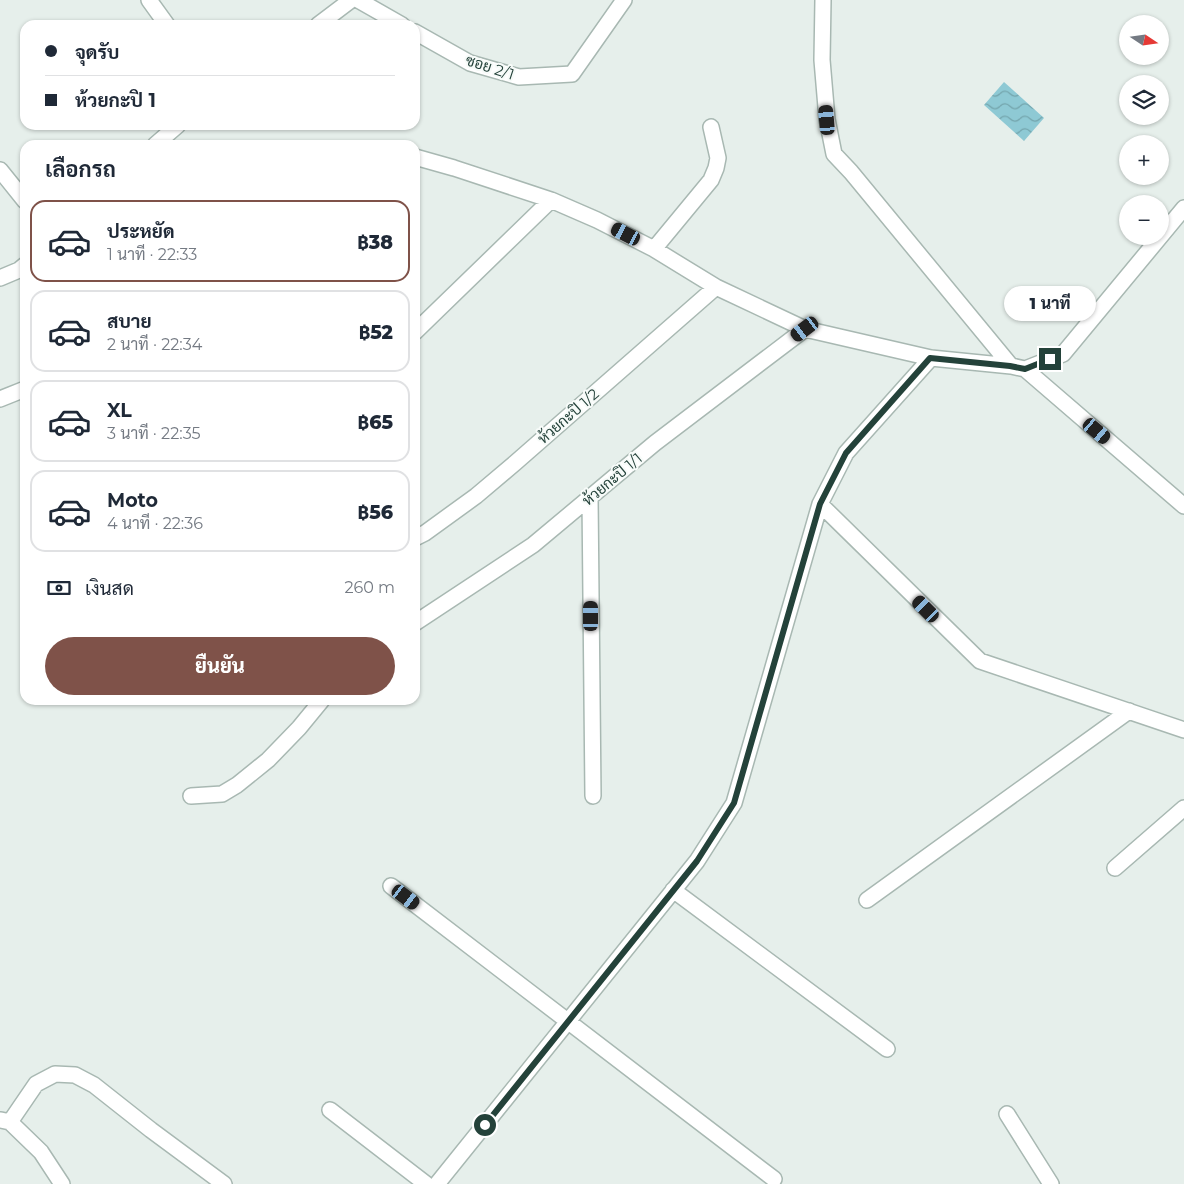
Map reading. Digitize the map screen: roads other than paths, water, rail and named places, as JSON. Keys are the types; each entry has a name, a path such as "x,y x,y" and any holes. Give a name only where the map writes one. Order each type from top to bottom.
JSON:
{"street":[{"path":"149,0 163,20"},
{"path":"325,20 351,0"},
{"path":"358,0 393,20"},
{"name":"ซอย 2/1","path":"420,35 470,63 519,78 572,74 624,0"},
{"path":"823,0 822,60 827,120 834,154 1018,368 1184,506"},
{"path":"654,249 711,180 718,158 711,127"},
{"path":"161,140 172,130"},
{"path":"420,158 551,200 597,220 654,249 716,287 805,329 930,358 1018,368 1063,354 1184,208"},
{"path":"0,170 20,196"},
{"path":"420,327 551,200"},
{"path":"0,278 20,269"},
{"name":"ห้วยกะปิ 1/2","path":"420,536 489,485 716,287"},
{"name":"ห้วยกะปิ 1/1","path":"420,620 533,545 655,443 805,329"},
{"path":"437,1184 697,861 734,803 820,504 846,453 930,358"},
{"path":"0,399 20,391"},
{"path":"590,497 593,796"},
{"path":"820,504 980,661 1184,730"},
{"path":"191,796 222,794 237,785 268,760 318,705"},
{"path":"867,900 1129,711"},
{"path":"1115,868 1184,808"},
{"path":"391,886 774,1179"},
{"path":"673,890 887,1048"},
{"path":"62,1184 41,1152 5,1121 36,1084 54,1074 75,1075 94,1085 151,1130 205,1179 224,1184"},
{"path":"330,1110 426,1184"},
{"path":"1007,1114 1051,1184"}],"water":[{"path":"1004,82 1044,118 1024,141 984,105"}]}
